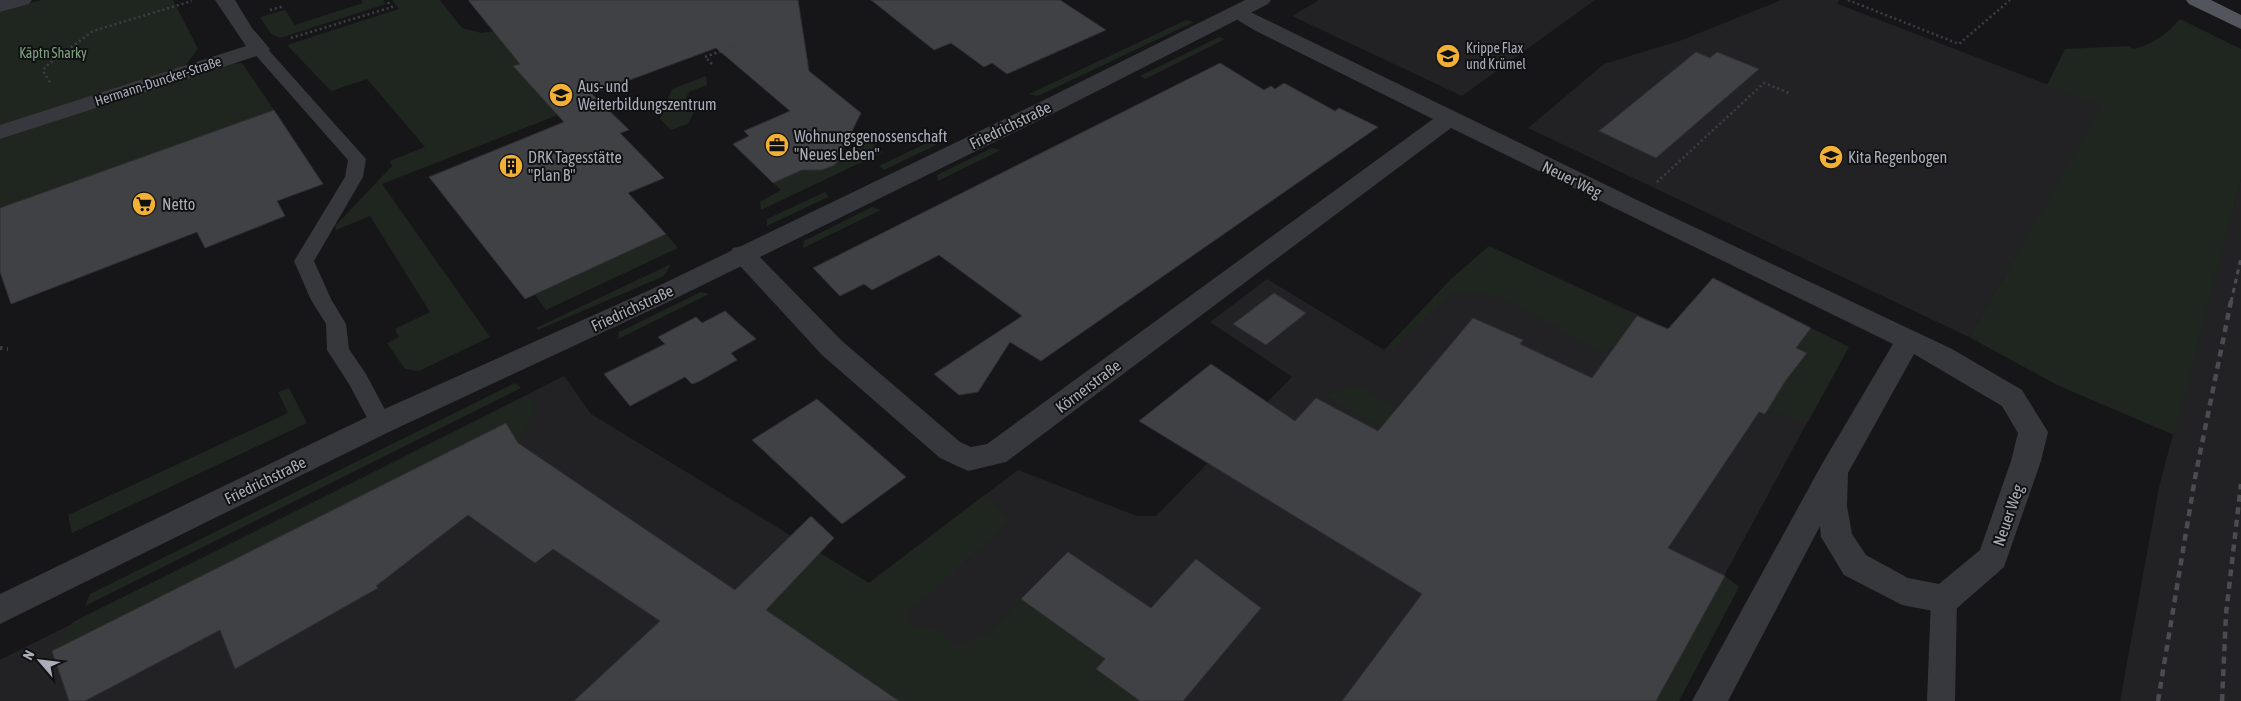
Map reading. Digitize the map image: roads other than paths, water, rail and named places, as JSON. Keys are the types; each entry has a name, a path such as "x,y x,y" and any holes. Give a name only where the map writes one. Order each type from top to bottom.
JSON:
{"main road":[{"path":"2196,0 2241,23"}],"street":[{"path":"0,6 22,0"},
{"path":"225,0 244,31 259,49"},
{"name":"Friedrichstraße","path":"0,610 381,422 598,325 1261,0"},
{"name":"Neuer Weg","path":"1238,12 1261,26 1448,119 1942,356 2012,398 2033,432 2026,461 1993,558 1944,599"},
{"name":"Hermann-Duncker-Straße","path":"0,132 259,49"},
{"name":"Körnerstraße","path":"742,254 832,348 950,450 968,459 995,454 1448,119"},
{"path":"1710,701 1833,472 1909,340"},
{"path":"1833,472 1832,506 1837,537 1855,565 1902,591 1944,599"}],"lane":[{"path":"259,49 357,160 354,177 304,261 321,300 336,324 338,350 358,380 381,422"},
{"path":"1941,701 1944,599"}],"railway":[{"path":"2231,302 2241,258"},
{"path":"2158,701 2195,478 2231,301"},
{"path":"2222,701 2226,614 2241,484"}],"place":[{"name":"Krippe Flax und Krümel","path":"1448,56"},
{"name":"Aus- und Weiterbildungszentrum","path":"561,95"},
{"name":"Wohnungsgenossenschaft \"Neues Leben\"","path":"777,145"},
{"name":"Kita Regenbogen","path":"1831,157"},
{"name":"DRK Tagesstätte \"Plan B\"","path":"511,166"},
{"name":"Netto","path":"144,204"}],"park label":[{"name":"Käptn Sharky","path":"53,53"}]}
